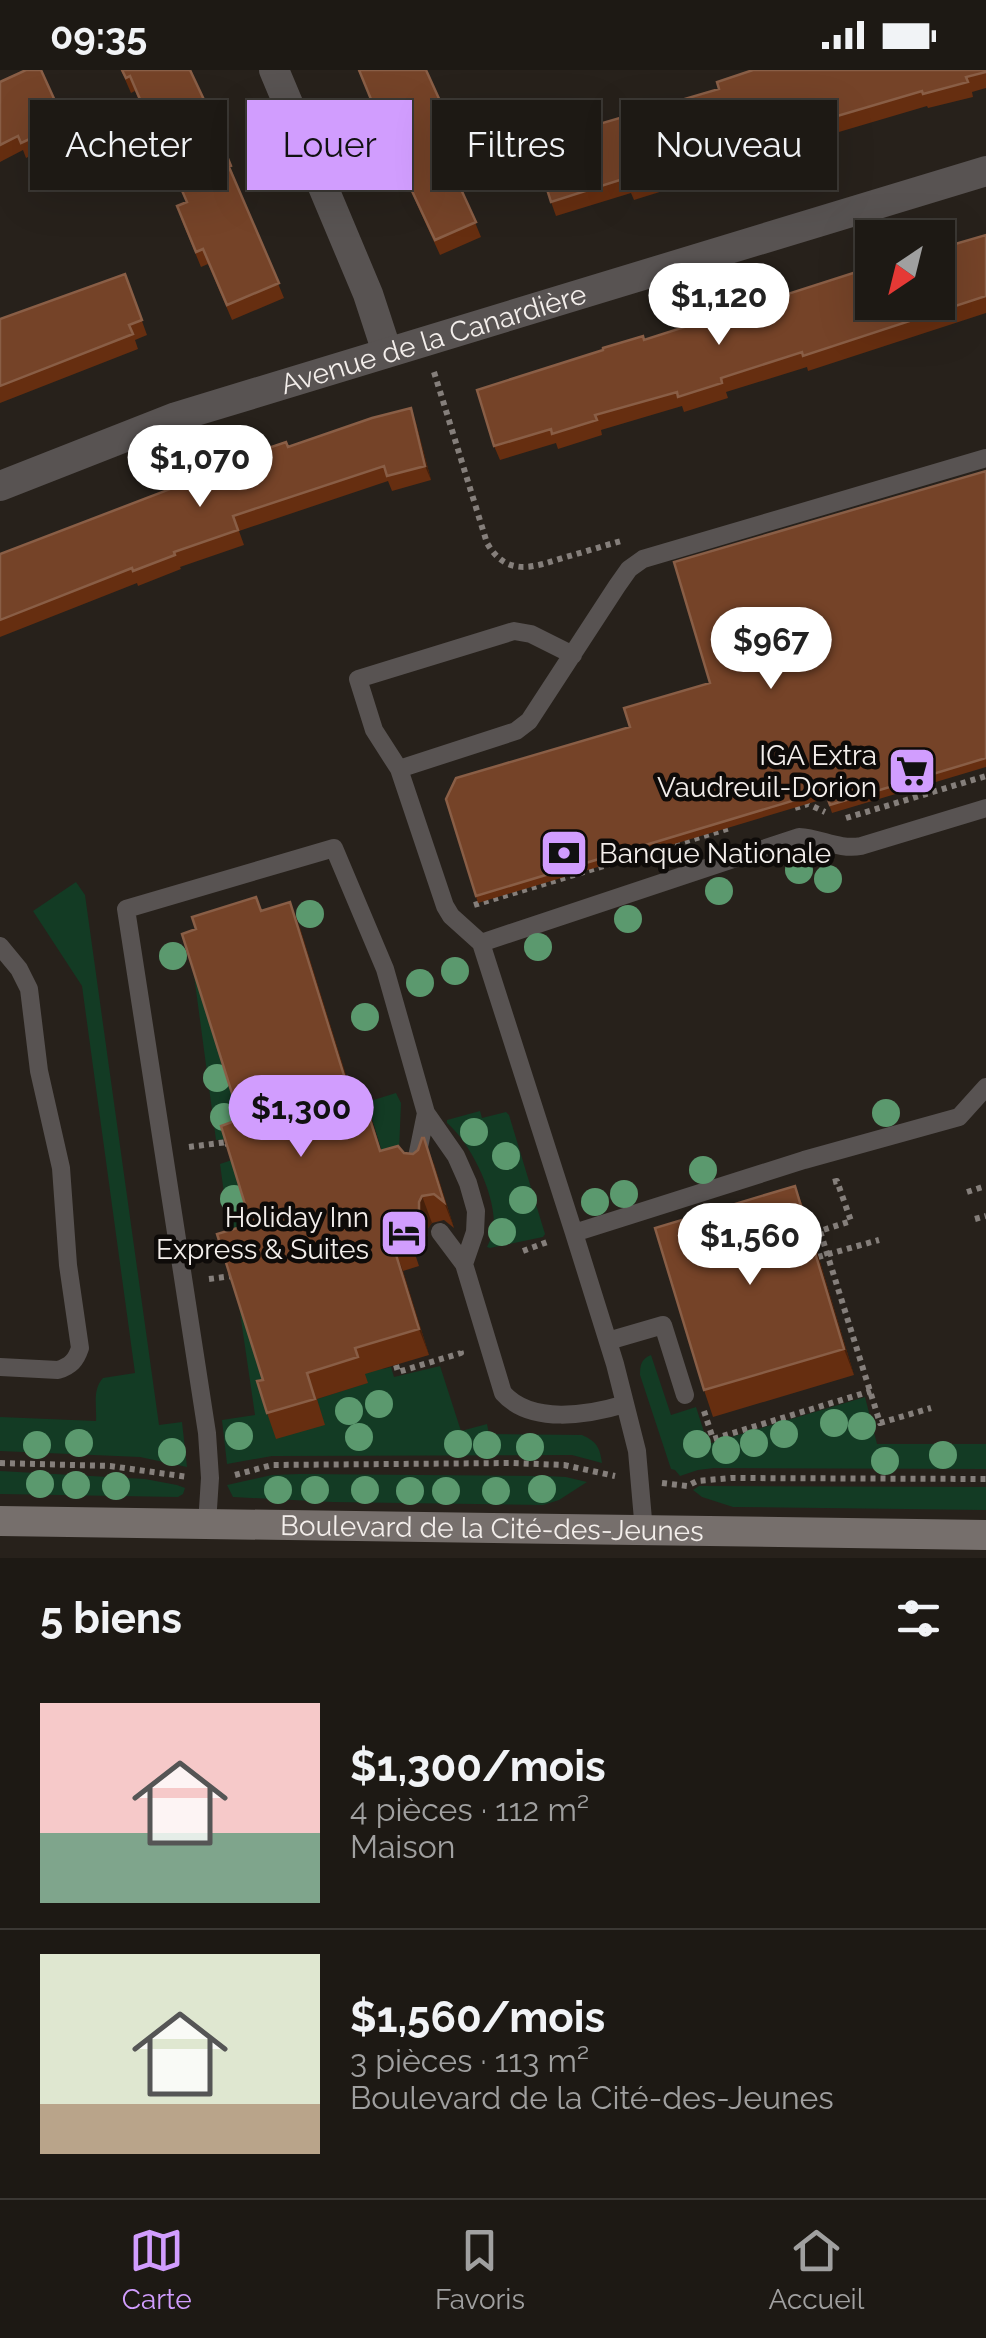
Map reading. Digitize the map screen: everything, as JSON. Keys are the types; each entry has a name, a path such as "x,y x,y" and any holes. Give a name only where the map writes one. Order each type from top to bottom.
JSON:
{"street":[{"path":"274,70 368,294 388,352"},
{"name":"Avenue de la Canardière","path":"0,486 176,416 986,171"},
{"name":"Boulevard de la Cité-des-Jeunes","path":"0,1521 986,1536"}],"lane":[{"path":"398,769 516,731 529,722 629,569 643,559 986,458"},
{"path":"573,655 546,640 514,631 358,679 374,730 398,769 450,916 481,943 626,1404 637,1451 644,1531"},
{"path":"481,943 799,837 836,847 861,846 986,808"},
{"path":"207,1524 210,1478 206,1433 126,909 334,848 385,969 426,1113 456,1156 468,1183 476,1211 475,1232 464,1264"},
{"path":"0,946 29,989 39,1071 62,1168 68,1265 80,1348 76,1359 58,1370 0,1367"},
{"path":"574,1233 804,1160 959,1117 986,1087"},
{"path":"420,1168 417,1157 426,1113"},
{"path":"440,1232 464,1264 503,1393 511,1402 524,1410 578,1414 626,1404"},
{"path":"608,1342 663,1325 694,1399"}],"path":[{"path":"432,367 487,543 497,557 510,565 534,567 628,538"},
{"path":"217,1143 226,1142 230,1152"},
{"path":"838,1180 851,1222 820,1231 823,1256 880,1423 931,1408"},
{"path":"967,1192 986,1186"},
{"path":"975,1219 986,1216"},
{"path":"823,1256 879,1240"},
{"path":"396,1365 398,1372 461,1353 456,1337"},
{"path":"694,1399 714,1439 870,1391"},
{"path":"0,1463 110,1466 192,1478"},
{"name":"Boulevard de la Cité-des-Jeunes","path":"227,1477 272,1466 512,1463 564,1465 596,1473"},
{"name":"Boulevard de la Cité-des-Jeunes","path":"687,1486 697,1480 731,1478 986,1479"}],"green space":[{"path":"76,882 85,895 159,1425 182,1422 187,1467 140,1457 0,1451 0,1417 96,1421 96,1393 103,1378 135,1373 82,986 33,911"},
{"path":"192,960 249,1146 230,1139 216,1140"},
{"path":"396,1093 401,1103 398,1175 390,1178 367,1102"},
{"path":"480,1111 482,1118 506,1112 509,1115 543,1237 487,1247 493,1232 492,1204 465,1144 447,1123"},
{"path":"232,1160 260,1250 233,1259 220,1164"},
{"path":"237,1292 324,1425 317,1399 367,1383 363,1366 391,1367 394,1377 440,1366 461,1431 487,1424 489,1434 582,1435 596,1445 602,1463 572,1455 272,1456 227,1464 222,1420 255,1415"},
{"path":"651,1355 671,1415 696,1407 708,1444 865,1397 877,1444 986,1444 986,1469 714,1468 680,1476 671,1469 640,1375 642,1363"},
{"path":"0,1471 145,1479 185,1488 178,1497 0,1494"},
{"path":"272,1475 548,1476 587,1482 543,1505 233,1497 227,1485"},
{"path":"699,1486 986,1487 986,1510 733,1507 702,1497 693,1490"}],"building":[{"path":"26,70 41,70 55,100 30,100 30,139 21,143 18,136 0,145 0,82"},
{"path":"122,70 190,70 204,100 140,100 130,76 126,78"},
{"path":"359,70 426,70 440,100 432,100 432,190 461,190 476,222 435,240 412,190 412,100 371,100"},
{"path":"753,70 986,70 966,77 968,82 837,116 837,100 681,100 719,89 717,82"},
{"path":"621,118 621,180 601,186 601,124"},
{"path":"227,156 279,283 227,305 203,249 196,252 177,206 187,202 182,190 227,190"},
{"path":"547,190 588,190 551,202"},
{"path":"986,235 986,296 955,306 955,244"},
{"path":"855,272 855,320 913,320 721,378 722,383 678,397 677,392 595,415 597,420 552,434 551,429 494,446 477,390 643,336 644,340"},
{"path":"125,274 142,320 129,325 133,334 0,386 0,319"},
{"path":"411,408 425,466 387,476 384,466 233,516 238,530 0,620 0,554 246,460 245,456 286,442 288,447"},
{"path":"986,471 986,758 830,805 825,791 476,896 446,799 456,778 630,727 624,708 710,683 674,562"},
{"path":"256,897 261,911 290,902 347,1085 358,1082 380,1151 398,1146 404,1153 413,1154 424,1138 444,1202 434,1194 422,1196 419,1210 401,1216 409,1240 393,1245 419,1329 355,1348 358,1357 307,1373 315,1399 267,1413 257,1381 263,1380 217,1234 251,1224 221,1126 240,1119 182,934 196,929 192,917"},
{"path":"795,1186 844,1349 704,1390 655,1228"}],"place":[{"name":"IGA Extra Vaudreuil-Dorion","path":"912,771"},
{"name":"Banque Nationale","path":"564,853"},
{"name":"Holiday Inn Express & Suites","path":"404,1233"}]}
